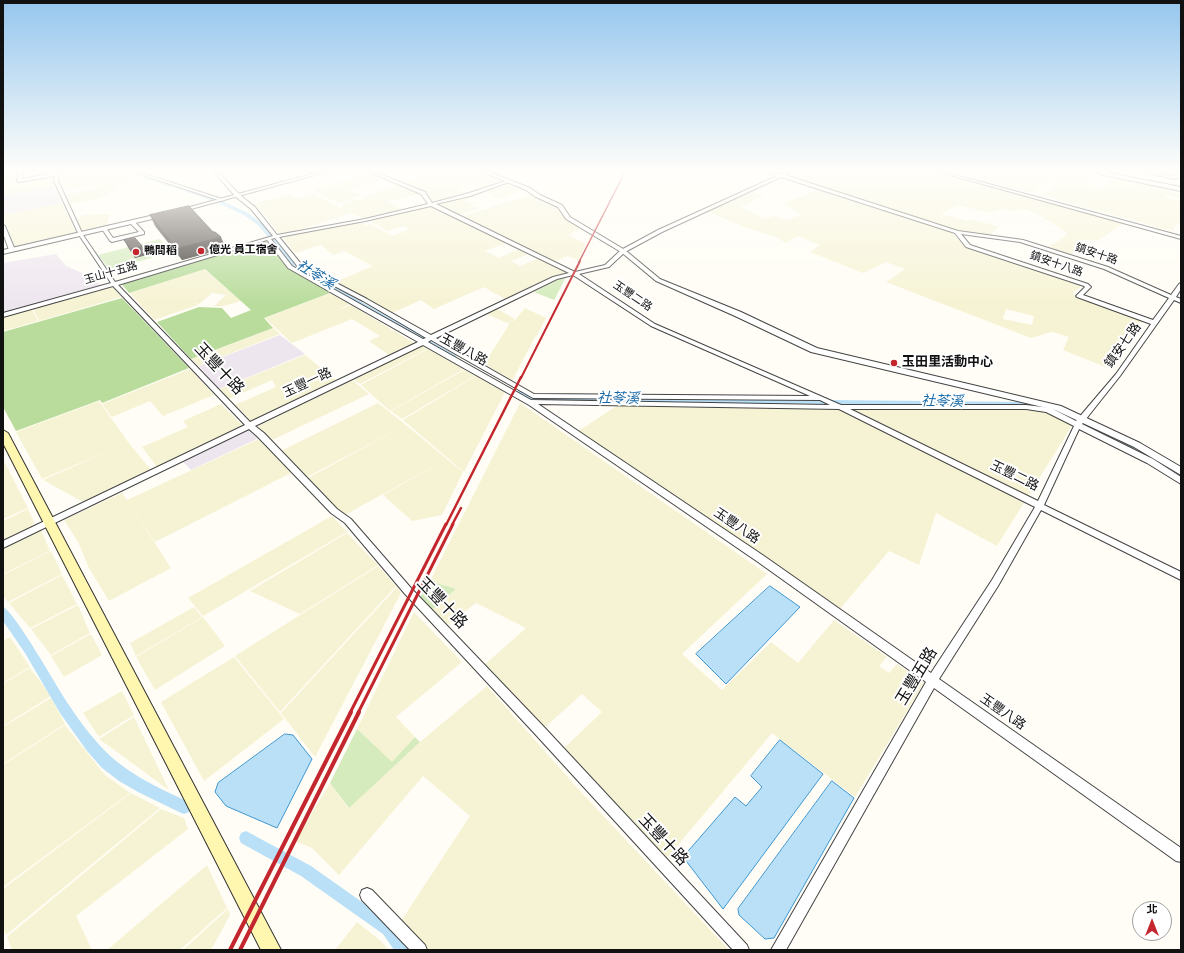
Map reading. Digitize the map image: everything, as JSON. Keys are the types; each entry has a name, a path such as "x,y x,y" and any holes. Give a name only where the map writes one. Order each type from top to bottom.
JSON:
{"main road":[{"path":"3,433 271,950"}],"street":[{"name":"玉豐十路","path":"72,216 81,235 114,284 249,425 261,435 334,511 348,521 408,591 540,731 742,950"},
{"path":"3,252 156,216"},
{"name":"玉豐八路","path":"259,216 273,237 290,267 532,399 1181,856"},
{"name":"玉山十五路","path":"3,314 114,284 273,237 380,216"},
{"name":"玉豐二路","path":"457,216 575,274 653,325 830,402 1181,576"},
{"path":"567,216 623,250 658,280 738,314 814,350 1032,400 1058,408 1150,461 1181,481"},
{"name":"玉豐一路","path":"3,545 555,278 607,266 623,250 691,216"},
{"name":"鎮安十路","path":"909,216 957,232 1021,241 1106,268 1181,301"},
{"path":"1103,216 1181,238"},
{"path":"1116,216 1181,234"},
{"path":"104,229 112,240 142,232 132,222"},
{"path":"3,226 12,250"},
{"name":"鎮安十八路","path":"957,232 968,246 1086,285 1088,287 1079,296 1155,323"},
{"name":"鎮安七路","path":"1081,422 1155,323 1181,285"},
{"path":"532,399 830,402"},
{"path":"532,399 830,402 1026,407 1048,410 1136,445 1181,472"},
{"name":"玉豐五路","path":"778,950 933,680 995,583 1040,505 1081,422"},
{"path":"367,895 420,950"}],"shaded area":[{"path":"4,216 69,216 77,234 15,248"},
{"path":"81,216 109,216 106,227 82,232 77,220"},
{"path":"266,216 340,216 291,232 280,234"},
{"path":"359,216 374,216 364,219"},
{"path":"383,216 453,216 506,243 485,251 499,258 519,249 529,254 511,261 520,266 537,259 570,274 554,277 507,300 484,287 434,309 421,300 392,313 335,282 373,266 344,251 333,255 321,245 295,253 282,237 362,222 366,226 371,224 392,236 410,229 404,226 388,231 369,220"},
{"path":"565,216 566,219 582,227 568,235 586,244 578,260 568,256 554,262 461,217"},
{"path":"719,216 760,216 765,219 775,216 786,220 797,216 906,216 950,231 965,246 1081,286 1073,293 1075,297 1142,321 1108,368 1063,350 1069,337 1052,332 1031,338 886,282 905,269 886,262 863,273 810,252 820,245 798,236 786,243 776,237 747,228","holes":["1006,309 1034,316 1032,325 1003,319"]},
{"path":"912,216 950,216 966,221 976,220 999,227 990,235 953,230"},
{"path":"1041,216 1100,216 1124,223 1097,241 1084,239 1071,255 1048,247 1067,235 1066,232"},
{"path":"1119,216 1181,216 1181,220 1172,231"},
{"path":"56,254 66,266 89,276 102,286 3,313 3,263"},
{"path":"204,269 241,301 224,306 214,306 226,295 212,293 199,304 194,302 198,305 154,320 130,293"},
{"path":"112,285 121,297 39,321 32,307"},
{"path":"331,293 350,304 335,311 351,305 392,330 382,335 393,330 414,343 389,355 369,341 380,336 352,319 292,343 265,318"},
{"path":"31,308 38,321 3,331 3,316"},
{"path":"525,308 546,318 536,337 533,336 535,337 512,381 484,364 509,325 507,324 516,319"},
{"path":"497,309 515,319 507,323 487,314"},
{"path":"274,328 280,334 198,366 192,359"},
{"path":"280,335 305,354 219,389 199,366"},
{"path":"422,345 427,349 360,384 353,379"},
{"path":"428,349 464,369 390,411 361,385"},
{"path":"305,355 336,380 254,421 251,421 235,405 276,387 272,380 229,399 220,389"},
{"path":"190,369 214,395 163,416 150,401 112,417 102,404"},
{"path":"464,370 475,376 402,419 391,411"},
{"path":"476,376 505,392 464,472 403,420"},
{"path":"352,380 369,394 272,440 258,427 260,425"},
{"path":"99,401 128,442 150,469 148,472 83,502 43,480 113,449 42,479 16,432"},
{"path":"378,403 406,425 307,477 281,451"},
{"path":"520,403 767,574 682,654 722,690 771,642 798,663 834,620 887,657 879,666 889,673 897,664 924,683 855,797 772,733 667,858 562,750 602,712 582,694 542,730 482,667 526,628 476,603 446,626 432,610 456,589 430,581"},
{"path":"221,404 242,425 240,427 157,467 142,447 188,427 183,421"},
{"path":"618,405 1037,409 1073,424 997,546 936,513 919,565 889,551 840,609 577,432"},
{"path":"406,425 447,459 343,516 308,478"},
{"path":"248,430 252,431 259,438 191,470 183,462"},
{"path":"259,439 291,473 155,542 128,501 171,568 109,601 89,568 78,542 64,520 122,493 127,500"},
{"path":"3,459 28,508 3,519"},
{"path":"447,459 463,472 442,515 412,521 383,495"},
{"path":"28,509 34,522 32,527 3,540 3,521"},
{"path":"332,516 347,532 203,616 188,598"},
{"path":"41,530 50,551 3,574 3,549"},
{"path":"347,533 378,565 300,614 250,591"},
{"path":"51,551 62,574 8,602 3,596 3,575"},
{"path":"378,566 396,586 280,712 235,656"},
{"path":"62,575 77,604 30,628 9,603"},
{"path":"397,587 401,593 315,757 281,713"},
{"path":"78,605 90,633 51,655 31,629"},
{"path":"194,607 202,617 136,656 130,643"},
{"path":"414,612 462,662 396,717 415,737 392,763 357,729"},
{"path":"203,617 225,646 155,690 136,657"},
{"path":"91,634 102,655 64,677 51,656"},
{"path":"10,637 30,667 3,683 3,641"},
{"path":"234,657 284,719 204,781 161,702"},
{"path":"30,668 51,696 3,726 3,684"},
{"path":"487,686 580,791 729,950 425,950 401,921 470,816 423,776 339,875 312,848 295,841 330,783 348,808 420,742"},
{"path":"122,691 134,715 99,737 83,713"},
{"path":"51,698 65,724 3,764 3,727"},
{"path":"134,717 169,790 99,739"},
{"path":"65,725 105,775 130,793 3,887 3,765"},
{"path":"131,793 160,808 6,935 3,928 3,889"},
{"path":"161,809 184,818 188,829 76,916 92,950 12,950 7,937"},
{"path":"207,865 227,908 180,950 107,950"},
{"path":"228,909 230,915 211,950 183,950"},
{"path":"357,922 382,942 389,950 335,950"}],"green space":[{"path":"160,239 171,252 110,270 98,255"},
{"path":"265,239 288,268 330,293 264,318 273,328 191,359 157,322 199,307 222,308 231,318 251,310 205,269 129,293 121,283"},
{"path":"566,277 554,300 534,292 557,280"},
{"path":"122,298 189,368 102,403 100,400 16,431 3,407 3,332"},
{"path":"430,581 456,589 432,610 419,599"},
{"path":"357,729 392,762 415,737 420,742 349,808 330,783"}],"water":[{"path":"770,586 800,607 726,684 696,654"},
{"path":"285,734 293,735 312,759 277,828 226,806 215,792 218,783"},
{"path":"780,740 823,774 723,909 683,857 735,797 746,806 762,787 751,776"},
{"path":"832,781 854,798 774,938 765,939 739,915 738,909"}],"building":[{"path":"151,216 199,216 213,232 221,237 176,249"},
{"path":"135,238 142,246 131,249 124,240"}],"waterway":[{"name":"社苓溪","path":"249,216 260,224 296,267 453,356"},
{"path":"1110,216 1130,222"},
{"name":"社苓溪","path":"518,393 528,399 1026,404 1043,406 1071,417"},
{"name":"社苓溪","path":"1087,425 1137,450 1154,461"},
{"path":"3,612 29,650 77,728 91,746 115,770 133,782 184,807"},
{"path":"246,838 306,871 388,929 404,950"}],"railway":[{"path":"579,262 602,216"},
{"path":"521,378 580,261"},
{"path":"446,525 521,377"},
{"path":"452,525 461,508"},
{"path":"350,713 446,524"},
{"path":"358,713 453,524"},
{"path":"230,950 351,712"},
{"path":"240,950 359,712"}],"place":[{"name":"億光 員工宿舍","path":"201,251"},
{"name":"鴨間稻","path":"136,252"},
{"name":"玉田里活動中心","path":"894,363"}]}
